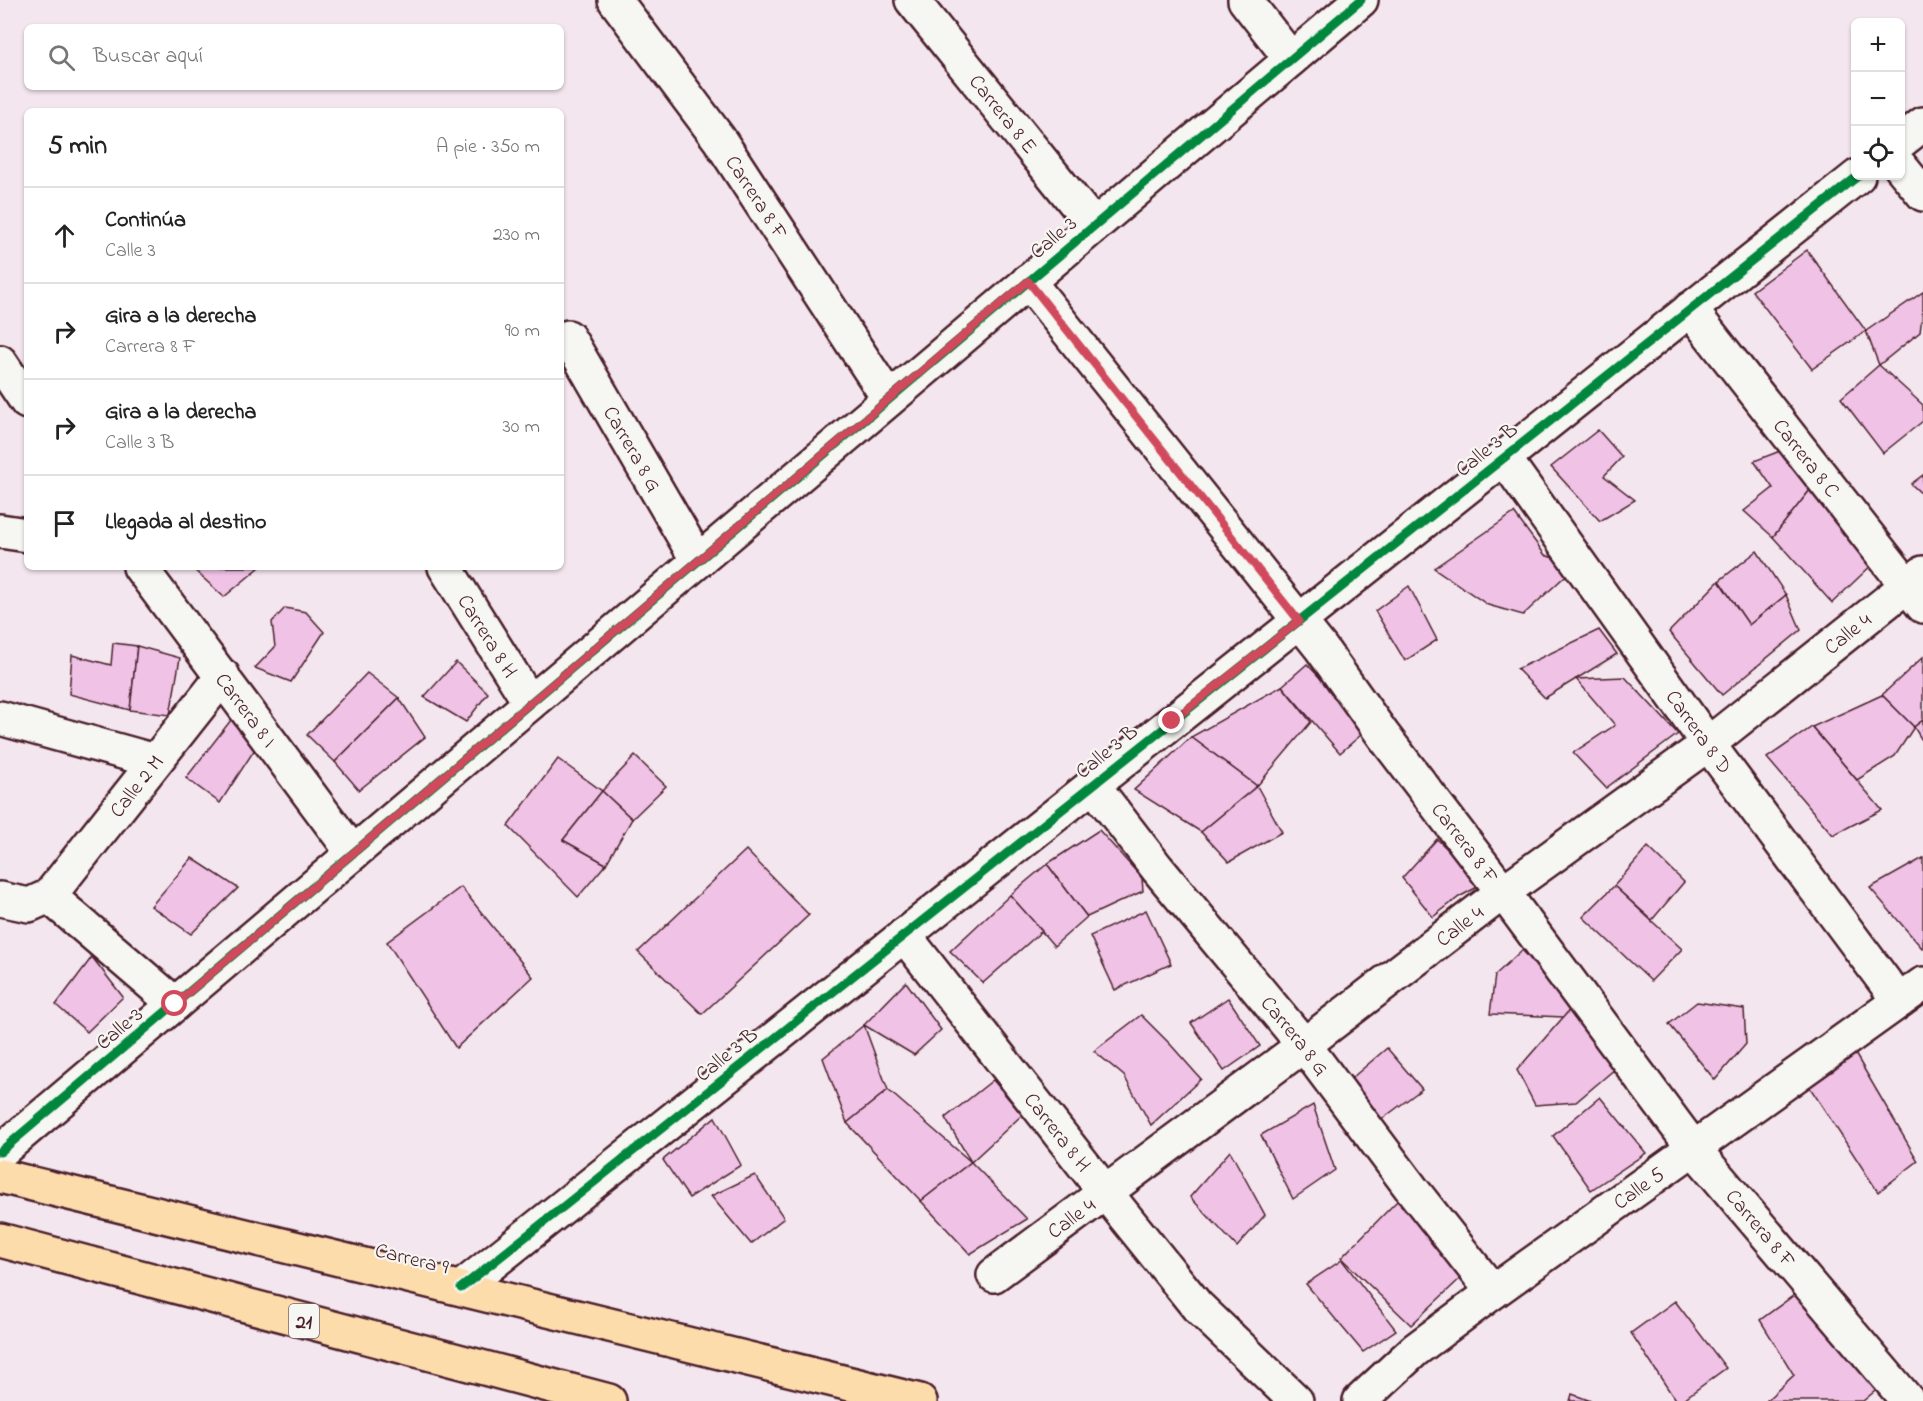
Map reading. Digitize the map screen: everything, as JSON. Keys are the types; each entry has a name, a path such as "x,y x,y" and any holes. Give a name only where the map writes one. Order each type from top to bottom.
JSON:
{"main road":[{"name":"Carrera 9","path":"0,1176 920,1401"},
{"name":"21","path":"0,1240 609,1401"}],"street":[{"name":"Carrera 8 F","path":"615,0 719,139 889,399"},
{"name":"Carrera 8 E","path":"912,0 1094,226"},
{"path":"1245,0 1291,59"},
{"name":"Calle 3","path":"0,1152 1360,0"},
{"path":"1905,138 1923,124"},
{"path":"1905,172 1923,194"},
{"name":"Calle 3 B","path":"461,1288 1853,180"},
{"name":"Carrera 8 F","path":"1028,281 1299,621 1694,1149 1908,1401"},
{"name":"Carrera 8 C","path":"1690,309 1918,588"},
{"name":"Carrera 8 G","path":"568,337 698,561"},
{"path":"0,362 24,398"},
{"name":"Carrera 8 D","path":"1504,458 1708,744 1911,992"},
{"path":"0,531 24,535"},
{"name":"Carrera 8 I","path":"142,570 353,853"},
{"name":"Carrera 8 H","path":"448,570 530,703"},
{"name":"Calle 4","path":"994,1275 1304,1045 1503,892 1918,588"},
{"name":"Calle 2 M","path":"49,896 223,676"},
{"path":"0,718 155,761"},
{"name":"Carrera 8 G","path":"1093,785 1157,868 1304,1045 1411,1188 1493,1292"},
{"path":"0,899 29,905 49,896 175,1004"},
{"name":"Carrera 8 H","path":"904,935 1197,1306 1296,1401"},
{"name":"Calle 5","path":"1360,1401 1415,1350 1493,1292 1911,992"}],"building":[{"path":"1807,250 1866,331 1812,369 1752,291"},
{"path":"1923,292 1920,332 1879,365 1866,331"},
{"path":"1879,365 1923,405 1923,421 1883,453 1841,398"},
{"path":"1598,430 1622,457 1604,476 1635,500 1600,521 1551,467"},
{"path":"1788,448 1814,485 1773,537 1744,511 1773,488 1754,461"},
{"path":"1923,475 1923,495 1911,484"},
{"path":"1814,485 1879,558 1832,603 1773,537"},
{"path":"1514,513 1545,555 1576,566 1523,615 1488,605 1434,568"},
{"path":"1757,551 1786,595 1749,625 1719,581"},
{"path":"194,570 256,570 224,597"},
{"path":"1719,581 1749,625 1786,595 1801,630 1722,695 1669,632"},
{"path":"1409,586 1437,640 1405,661 1375,611"},
{"path":"285,608 306,612 324,632 291,682 255,668 275,647 272,622"},
{"path":"1599,630 1617,654 1545,698 1517,669"},
{"path":"113,643 137,646 130,710 69,694 72,655 111,665"},
{"path":"137,646 180,658 170,715 130,710"},
{"path":"1923,657 1923,720 1914,727 1882,695"},
{"path":"456,662 488,693 466,722 424,697"},
{"path":"1307,664 1368,729 1340,753 1282,686"},
{"path":"367,673 399,698 335,762 307,735"},
{"path":"1625,677 1678,734 1606,788 1573,753 1615,725 1576,679"},
{"path":"1282,686 1311,722 1257,786 1191,737"},
{"path":"1882,695 1914,727 1895,756 1857,780 1812,727"},
{"path":"399,698 425,737 359,790 335,762"},
{"path":"238,711 264,735 220,803 186,778"},
{"path":"1923,720 1923,742 1914,727"},
{"path":"1812,727 1882,810 1833,835 1767,758"},
{"path":"1191,737 1257,786 1201,832 1134,790"},
{"path":"635,756 666,786 632,819 602,791"},
{"path":"558,759 602,791 563,840 606,864 578,897 508,826"},
{"path":"1257,786 1282,832 1229,862 1201,832"},
{"path":"602,791 632,819 606,864 563,840"},
{"path":"1099,830 1142,878 1143,891 1087,917 1047,864"},
{"path":"1437,839 1483,884 1459,897 1433,917 1402,878"},
{"path":"1648,847 1684,882 1652,920 1614,886"},
{"path":"746,850 809,915 702,1014 638,952"},
{"path":"192,858 238,888 191,934 151,906"},
{"path":"1923,858 1923,948 1922,948 1870,888"},
{"path":"1047,864 1087,917 1054,946 1010,895"},
{"path":"1614,886 1682,949 1651,981 1583,917"},
{"path":"461,887 533,977 456,1048 387,942"},
{"path":"1010,895 1042,931 983,983 950,951"},
{"path":"1146,910 1171,964 1115,990 1090,936"},
{"path":"1522,950 1574,1005 1564,1017 1490,1014 1495,975"},
{"path":"92,957 123,997 87,1032 56,1005"},
{"path":"906,982 941,1030 914,1055 864,1025"},
{"path":"1228,998 1260,1046 1224,1071 1191,1023"},
{"path":"1697,1002 1744,1009 1746,1044 1715,1080 1669,1024"},
{"path":"1574,1005 1622,1063 1576,1102 1535,1105 1517,1070"},
{"path":"1141,1015 1201,1079 1151,1125 1124,1076 1094,1051"},
{"path":"864,1025 888,1090 847,1123 823,1058"},
{"path":"1850,1045 1918,1161 1878,1192 1803,1077"},
{"path":"1387,1048 1422,1089 1382,1119 1346,1083"},
{"path":"993,1080 1022,1115 971,1162 945,1118"},
{"path":"888,1090 971,1162 921,1201 847,1123"},
{"path":"1600,1097 1646,1153 1591,1190 1553,1136"},
{"path":"1313,1105 1335,1170 1293,1199 1261,1135"},
{"path":"715,1117 741,1165 689,1198 663,1160"},
{"path":"1230,1151 1265,1215 1237,1247 1190,1197"},
{"path":"971,1162 1027,1219 970,1254 921,1201"},
{"path":"755,1175 784,1218 751,1244 711,1196"},
{"path":"1397,1201 1465,1274 1411,1325 1341,1258"},
{"path":"1342,1260 1396,1330 1363,1352 1306,1284"},
{"path":"1801,1290 1886,1382 1863,1401 1767,1400 1794,1375 1760,1320"},
{"path":"1675,1301 1726,1368 1681,1401 1676,1401 1631,1333"},
{"path":"1572,1394 1591,1401 1570,1401"}],"cycle path":[{"path":"0,1152 1361,0"},
{"path":"461,1288 1853,180"}],"route":[{"path":"175,1004 1028,281 1299,621 1172,721"}]}
